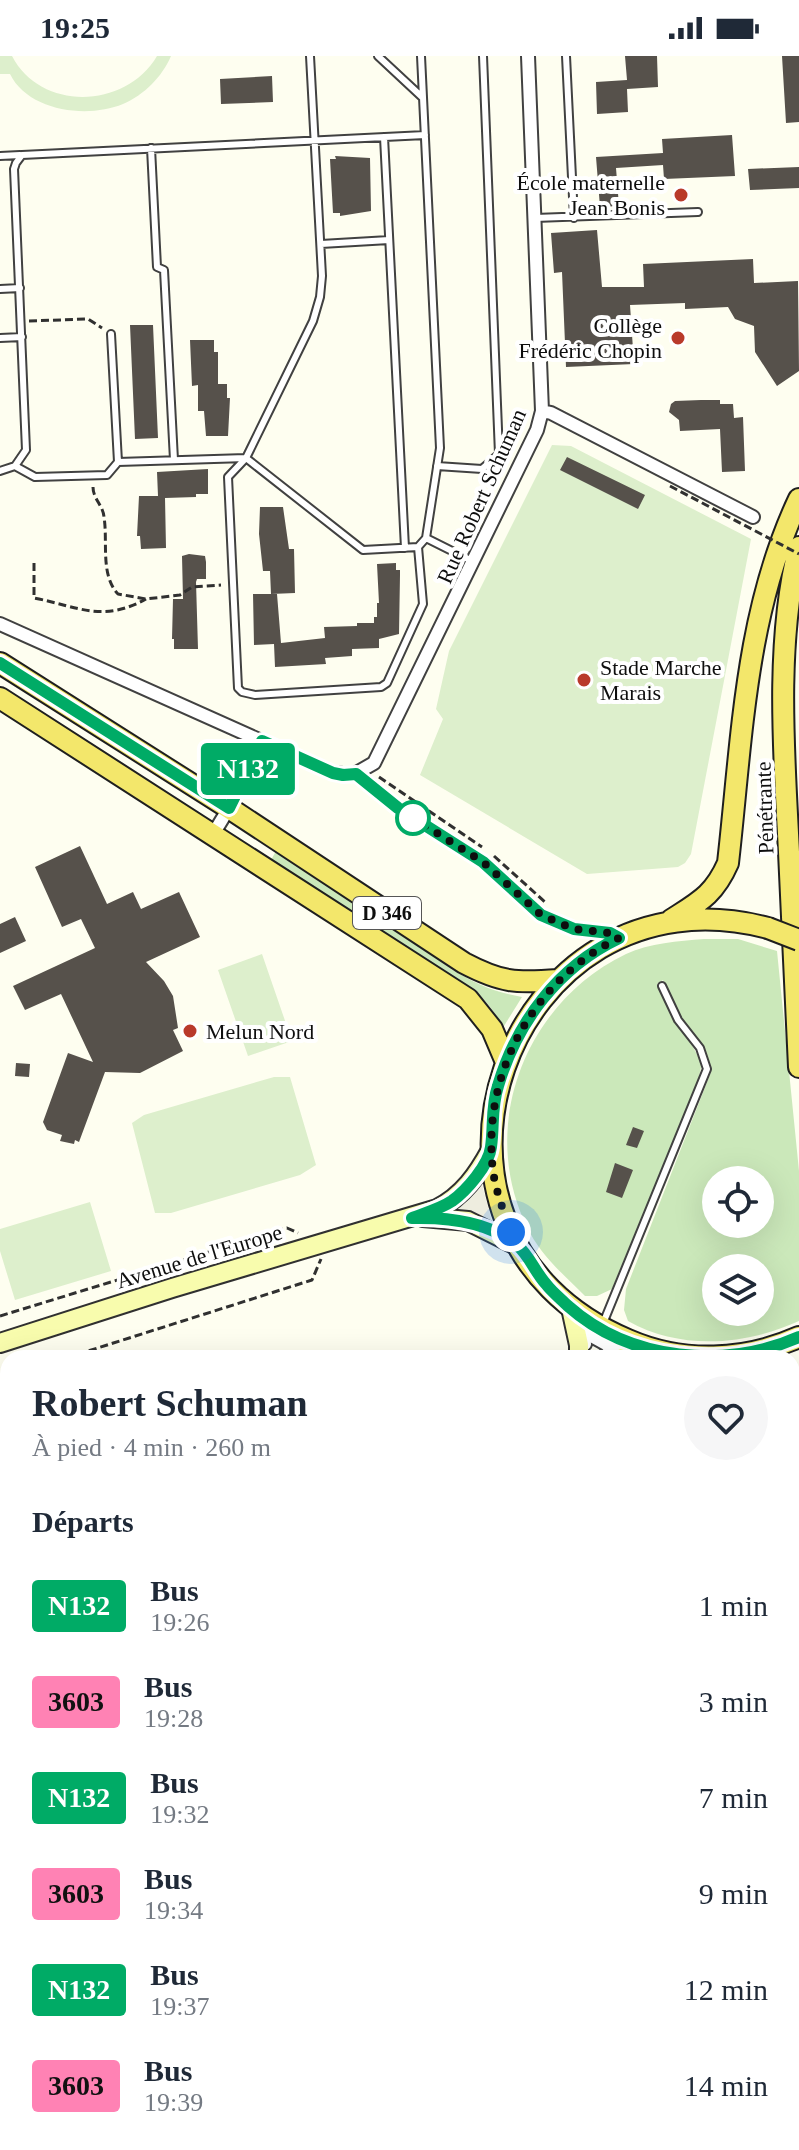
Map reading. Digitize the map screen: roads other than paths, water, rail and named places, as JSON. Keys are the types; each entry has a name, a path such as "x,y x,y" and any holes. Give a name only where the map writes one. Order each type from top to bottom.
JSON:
{"main road":[{"path":"656,1350 601,1328 571,1308 546,1284 518,1246 498,1192 491,1150 492,1114 506,1062 524,1026 558,980 606,944 666,923 704,900 719,885 728,863 752,643 765,588 799,499"},
{"name":"Pénétrante","path":"799,547 790,595 785,674 785,771 799,1067"},
{"name":"D 346","path":"0,663 229,808 464,963 492,978 514,983 558,980"},
{"name":"D 346","path":"0,698 468,999 492,1029 506,1062"},
{"path":"666,923 725,920 768,928 799,940"},
{"name":"Avenue de l'Europe","path":"0,1343 437,1209 458,1196 480,1171 491,1150"},
{"name":"Avenue de l'Europe","path":"412,1218 440,1217 468,1221 518,1246"},
{"path":"571,1308 579,1350"},
{"path":"764,1350 798,1338"},
{"path":"641,1350 646,1348"}],"street":[{"name":"Rue Robert Schuman","path":"356,774 370,767 378,758 537,430 542,411 528,56"},
{"path":"542,411 753,517"},
{"path":"0,624 333,773 356,774"},
{"path":"212,836 262,741"},
{"path":"585,1350 583,1335 586,1333 613,1350"}],"lane":[{"path":"310,56 321,244 320,297 313,321 246,458 228,477 237,681 242,692 255,695 381,687 391,677 423,604 418,547"},
{"path":"378,56 423,97"},
{"path":"118,462 246,458 363,550 418,547 426,538 440,448 421,56"},
{"path":"437,466 482,469 499,454 483,56"},
{"path":"566,56 574,218"},
{"path":"0,156 425,135"},
{"path":"384,137 405,548"},
{"path":"151,148 157,267 164,270 174,460"},
{"path":"0,471 15,466 26,450 14,169 22,155"},
{"path":"535,218 698,212"},
{"path":"321,244 389,240"},
{"path":"0,289 20,288"},
{"path":"15,466 35,477 107,475 118,462 111,334"},
{"path":"0,338 22,337"},
{"path":"426,538 474,562"},
{"path":"356,774 398,808 483,862 541,915 574,929 610,933 619,938"},
{"path":"601,1328 707,1069 700,1048 678,1020 662,986"}],"place":[{"name":"École maternelle Jean Bonis","path":"681,195"},
{"name":"Collège Frédéric Chopin","path":"678,338"},
{"name":"Stade Marche Marais","path":"584,680"},
{"name":"Melun Nord","path":"190,1031"}]}
